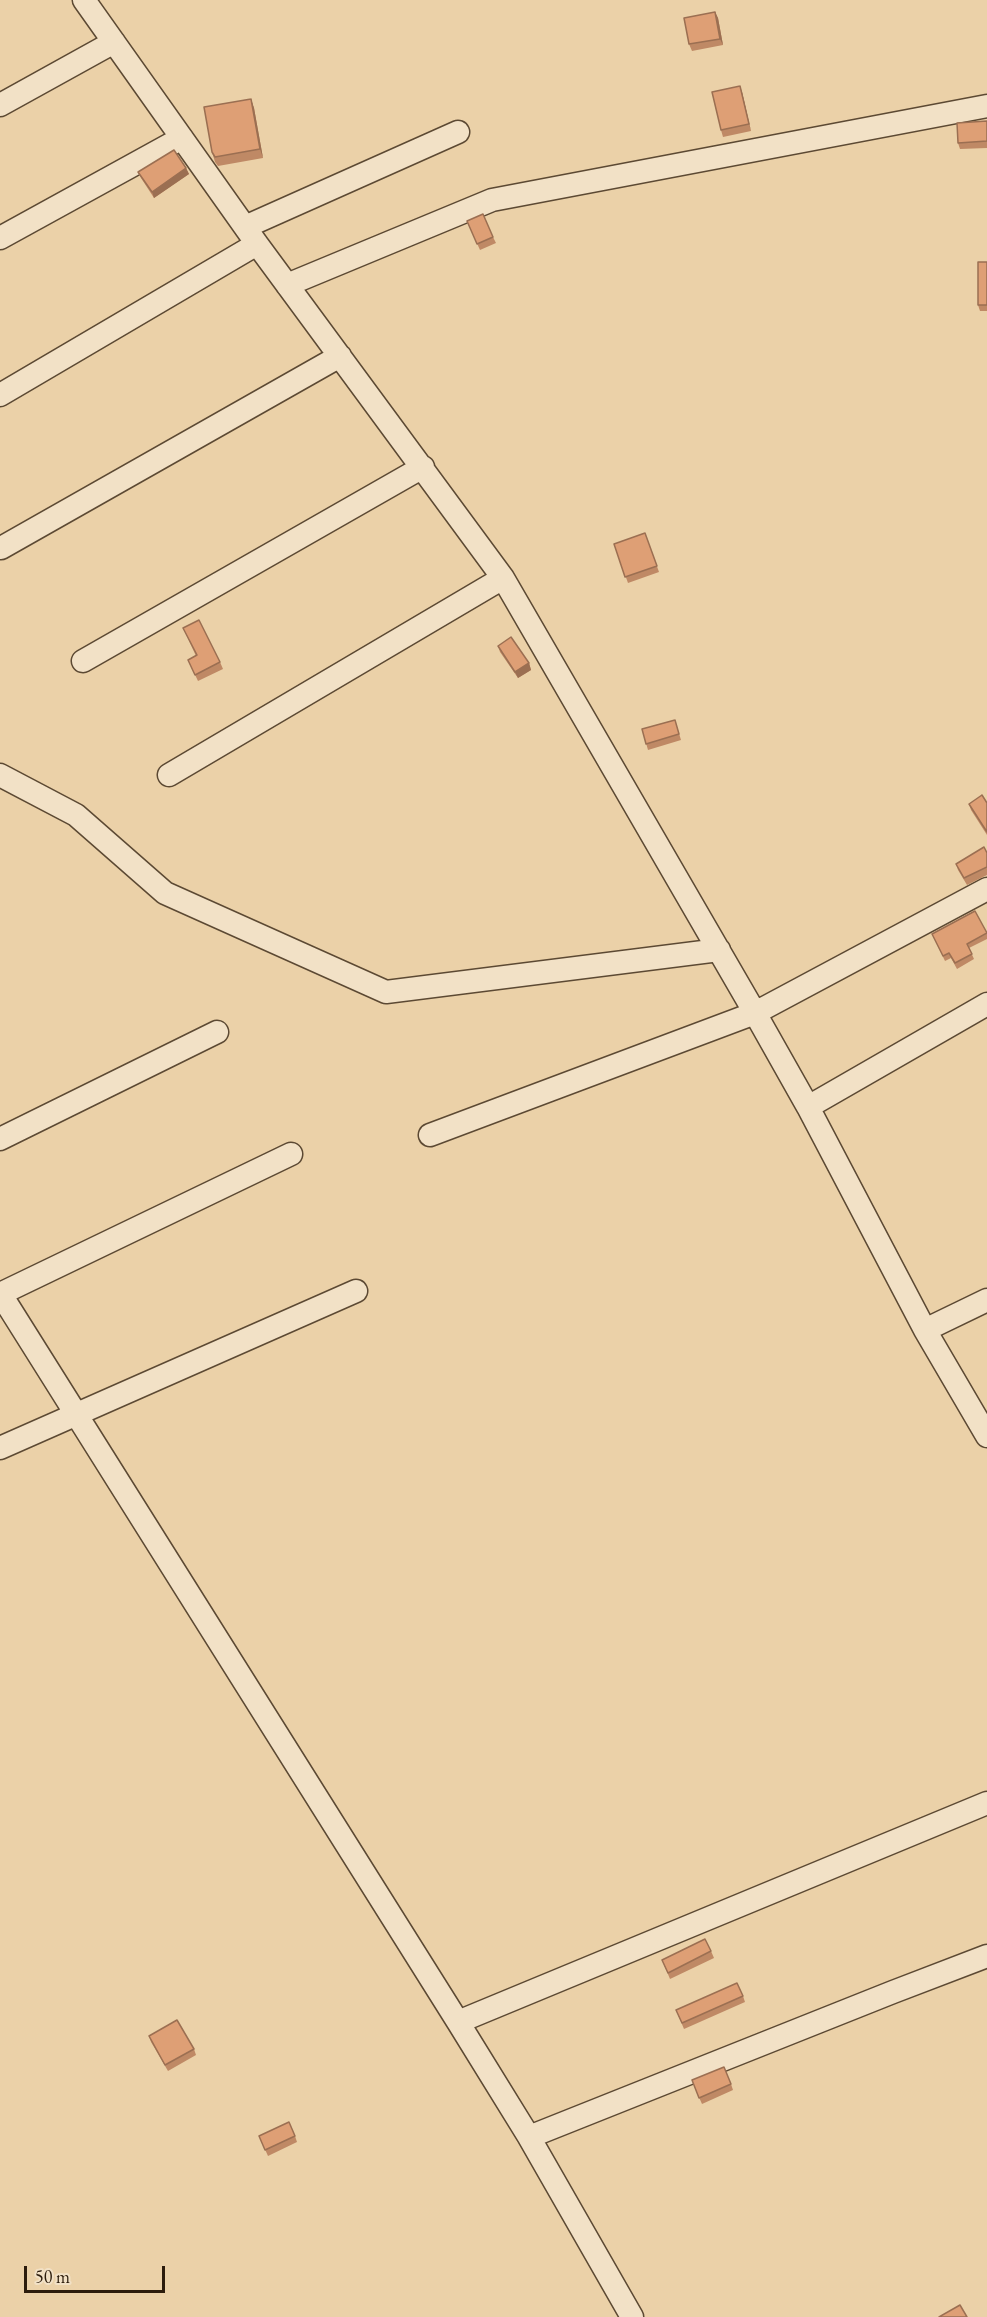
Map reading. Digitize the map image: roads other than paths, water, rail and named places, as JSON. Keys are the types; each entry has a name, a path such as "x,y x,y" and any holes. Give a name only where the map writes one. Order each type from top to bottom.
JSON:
{"street":[{"path":"84,0 287,285 503,578 755,1013 808,1107 925,1330 987,1436"},
{"path":"0,105 114,42"},
{"path":"287,285 492,200 987,106"},
{"path":"0,395 251,235 458,132"},
{"path":"0,238 182,138"},
{"path":"1,548 340,356"},
{"path":"83,661 423,467"},
{"path":"169,775 503,578"},
{"path":"0,776 76,815 165,893 386,992 719,950"},
{"path":"430,1135 755,1013 987,888"},
{"path":"808,1107 987,1004"},
{"path":"0,1138 217,1032"},
{"path":"291,1154 0,1294 458,2022 529,2138 632,2317"},
{"path":"0,1448 356,1291"},
{"path":"925,1330 987,1300"},
{"path":"458,2022 987,1803"},
{"path":"529,2138 987,1956"}]}
